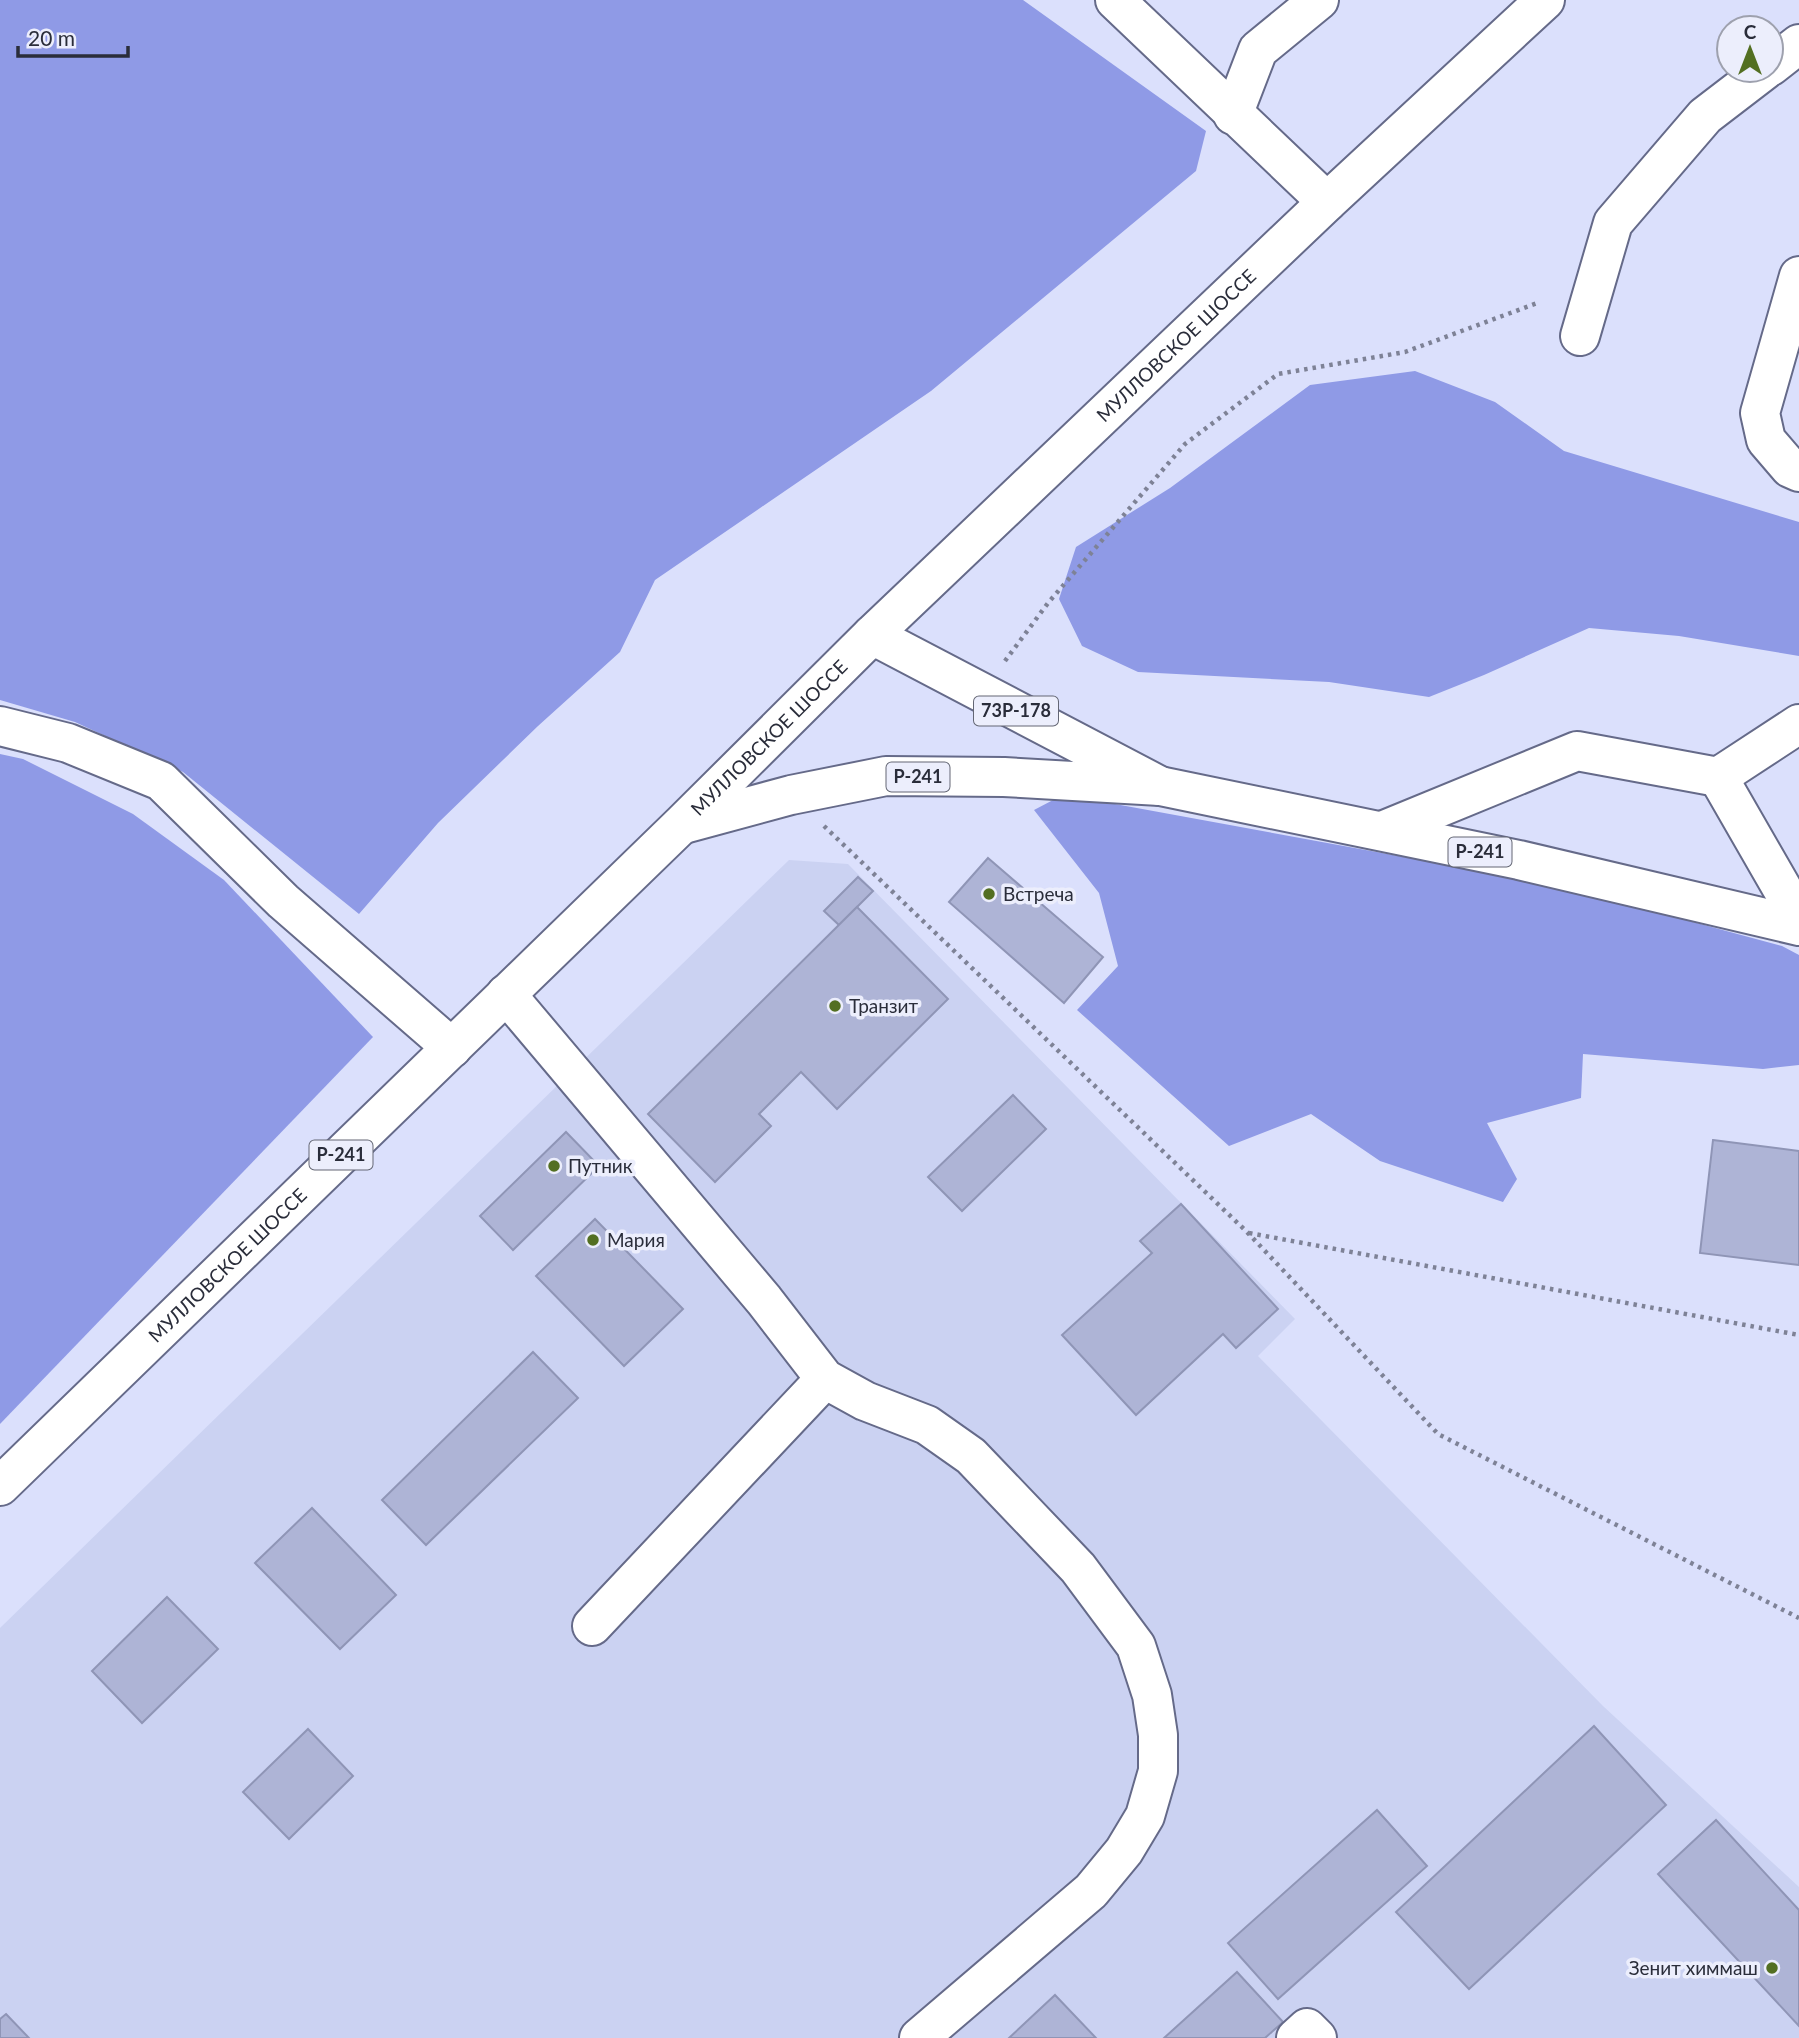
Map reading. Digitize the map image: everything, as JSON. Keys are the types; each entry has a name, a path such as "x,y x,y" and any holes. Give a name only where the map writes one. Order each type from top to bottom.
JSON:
{"main road":[{"path":"1115,0 1327,202"},
{"path":"1233,114 1258,50 1319,0"},
{"name":"МУЛЛОВСКОЕ ШОССЕ","path":"0,1486 682,824 872,635 1327,202 1545,0"},
{"path":"1580,336 1613,223 1705,116 1747,84"},
{"path":"1799,276 1760,413 1766,440 1790,468 1799,472"},
{"name":"73Р-178","path":"872,635 1160,786"},
{"path":"1382,831 1577,751 1718,777 1799,724"},
{"path":"0,726 68,743 161,781 283,901 452,1048"},
{"name":"Р-241","path":"682,824 792,795 886,776 1004,777 1160,786 1635,886 1799,926"},
{"path":"1718,777 1799,918"},
{"path":"506,995 764,1300 825,1379 864,1401 927,1425 971,1456 1078,1567 1136,1646 1152,1695 1158,1735 1158,1771 1145,1816 1124,1851 1091,1891 919,2038"},
{"path":"592,1626 825,1379"},
{"path":"1296,2038 1307,2028 1317,2038"}],"path":[{"path":"981,693 1048,603 1185,444 1279,374 1405,352 1540,302"},
{"path":"792,795 1247,1232 1438,1434 1799,1618"},
{"path":"1247,1232 1799,1335"}],"shaded area":[{"path":"0,0 1023,0 1206,131 1196,171 931,391 655,580 620,652 538,726 438,823 359,914 183,772 75,722 0,700"},
{"path":"1415,371 1495,402 1564,451 1799,522 1799,656 1679,636 1589,628 1429,697 1329,682 1138,672 1082,646 1059,599 1076,547 1170,488 1310,385"},
{"path":"0,754 23,759 133,814 224,880 373,1037 0,1424"},
{"path":"1055,799 1115,804 1513,877 1782,946 1799,955 1799,1065 1763,1069 1583,1054 1581,1098 1487,1123 1517,1179 1503,1202 1380,1161 1311,1114 1229,1146 1077,1010 1118,966 1099,893 1034,810"},
{"path":"789,860 848,864 1295,1319 1258,1356 1603,1706 1799,1887 1799,2038 0,2038 0,1628"}],"building":[{"path":"988,858 1103,957 1064,1003 949,902"},
{"path":"858,877 873,891 839,925 824,911"},
{"path":"857,907 948,999 837,1109 801,1072 759,1114 771,1126 715,1182 648,1114"},
{"path":"1013,1095 1046,1129 962,1211 928,1177"},
{"path":"566,1132 599,1166 513,1250 480,1216"},
{"path":"1713,1140 1799,1151 1799,1265 1700,1253"},
{"path":"1181,1204 1278,1309 1236,1348 1223,1334 1136,1415 1062,1335 1152,1253 1140,1241"},
{"path":"595,1219 683,1309 624,1366 536,1276"},
{"path":"533,1352 578,1398 426,1545 382,1500"},
{"path":"312,1508 396,1595 340,1649 255,1563"},
{"path":"167,1597 218,1649 142,1723 92,1671"},
{"path":"1594,1726 1666,1805 1469,1989 1396,1912"},
{"path":"308,1729 353,1776 289,1839 243,1792"},
{"path":"1377,1810 1427,1866 1278,1999 1228,1943"},
{"name":"Зенит химмаш","path":"1716,1820 1799,1910 1799,2026 1658,1874"},
{"path":"1237,1972 1283,2022 1265,2038 1164,2038"},
{"path":"1055,1995 1096,2038 1009,2038"},
{"path":"6,2014 29,2038 0,2038 0,2019"}],"place":[{"name":"Встреча","path":"989,894"},
{"name":"Транзит","path":"835,1006"},
{"name":"Путник","path":"554,1166"},
{"name":"Мария","path":"593,1240"},
{"name":"Зенит химмаш","path":"1772,1968"}]}
